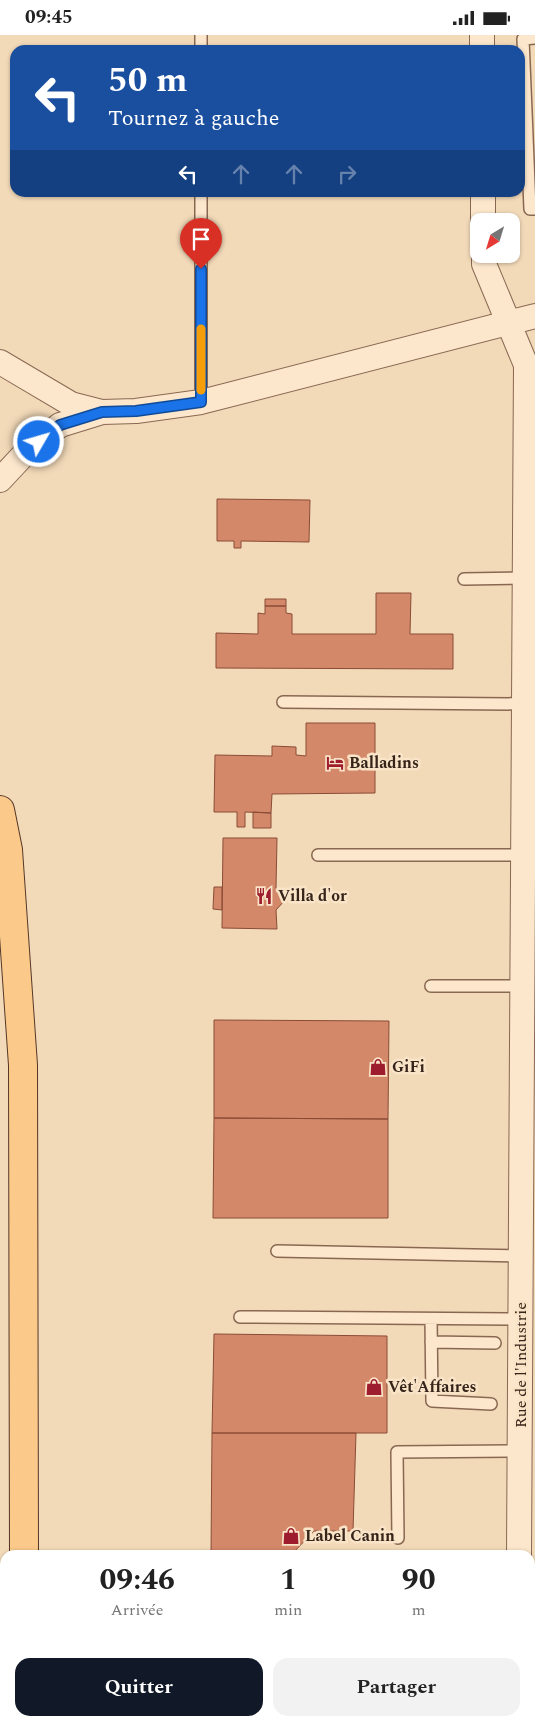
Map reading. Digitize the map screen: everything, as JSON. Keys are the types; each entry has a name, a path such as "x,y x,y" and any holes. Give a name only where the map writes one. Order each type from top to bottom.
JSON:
{"main road":[{"path":"0,810 8,850 23,1065 24,1550"}],"street":[{"path":"483,197 483,213"},
{"name":"Rue de l'Industrie","path":"484,263 526,365 523,986 528,1218 522,1256 519,1550"},
{"path":"0,362 71,405 102,412 136,411 201,402 535,315"},
{"path":"0,480 28,450 60,425 102,412"}],"lane":[{"path":"523,45 523,39 535,38"},
{"path":"525,66 531,153 530,209 535,209"},
{"path":"201,197 201,402"},
{"path":"464,579 526,578"},
{"path":"282,702 524,705"},
{"path":"318,855 524,855"},
{"path":"431,987 523,986"},
{"path":"277,1251 522,1256"},
{"path":"240,1317 521,1319"},
{"path":"431,1319 432,1401 491,1404"},
{"path":"431,1342 495,1343"},
{"path":"398,1538 397,1452 520,1451"}],"building":[{"path":"217,499 310,500 309,542 241,541 241,548 234,548 234,541 217,541"},
{"path":"376,593 411,593 410,634 453,634 453,669 216,668 216,633 258,634 258,613 265,614 265,606 286,606 286,613 292,614 292,634 376,634"},
{"path":"265,599 286,599 286,606 265,606"},
{"path":"306,723 375,723 375,793 272,794 271,813 245,812 245,827 237,827 237,812 214,812 215,755 272,756 272,746 296,747 296,755 306,756"},
{"path":"253,812 271,813 271,828 253,828"},
{"path":"223,838 277,838 276,888 287,898 276,910 277,929 222,928"},
{"path":"214,887 222,887 222,910 213,909"},
{"path":"214,1020 389,1021 388,1119 214,1118"},
{"path":"214,1118 388,1119 388,1218 213,1218"},
{"path":"214,1334 387,1336 387,1433 212,1433"},
{"path":"212,1433 356,1433 353,1531 314,1531 296,1550 211,1550"}],"slow traffic":[{"path":"201,329 201,390"}],"place":[{"name":"Balladins","path":"335,763"},
{"name":"Villa d'or","path":"264,896"},
{"name":"GiFi","path":"378,1067"},
{"name":"Vêt'Affaires","path":"374,1387"},
{"name":"Label Canin","path":"291,1536"}],"route":[{"path":"39,442 60,425 102,412 136,411 201,402 201,269"}]}
